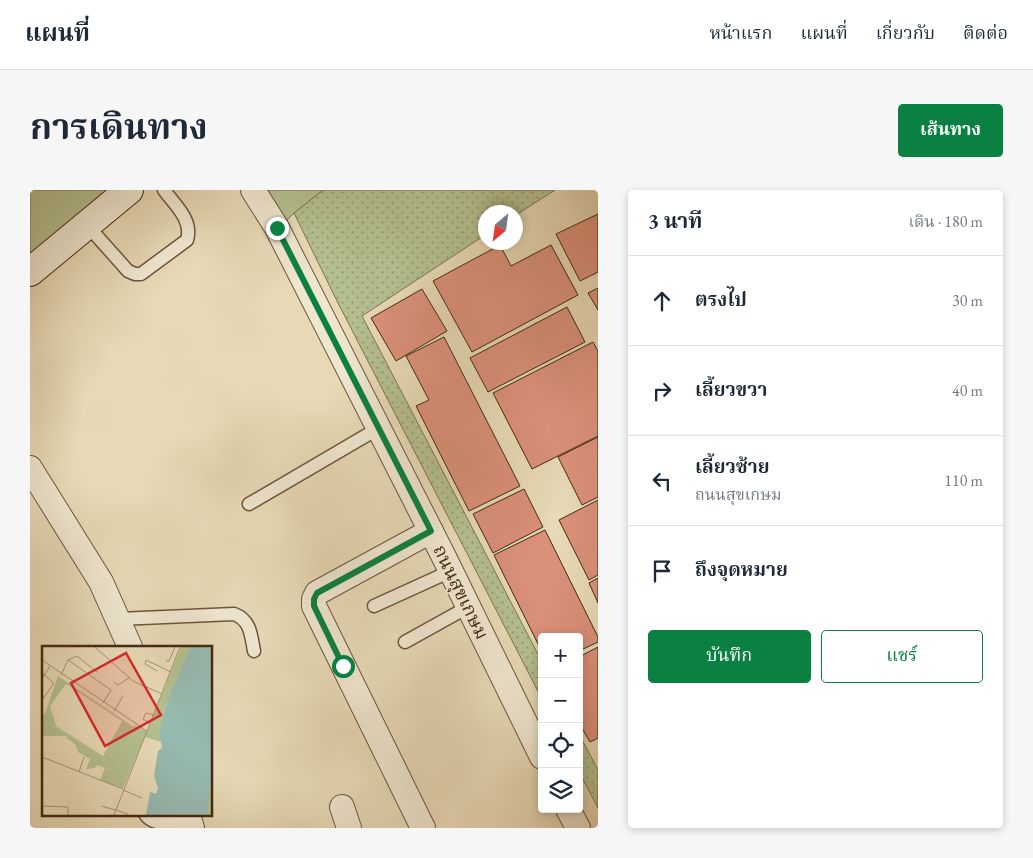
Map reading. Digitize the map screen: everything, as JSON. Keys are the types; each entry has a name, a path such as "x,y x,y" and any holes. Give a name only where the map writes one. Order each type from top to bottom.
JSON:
{"main road":[{"path":"30,272 129,190"}],"street":[{"name":"ถนนสุขเกษม","path":"253,190 277,228 379,428 538,749"},
{"path":"30,468 101,582 130,646"},
{"path":"423,828 314,606 314,599 317,593 431,531"},
{"path":"570,813 578,828"}],"lane":[{"path":"86,225 128,271 141,274 187,240 189,234 188,222 164,190"},
{"path":"249,504 379,428"},
{"path":"374,606 451,571"},
{"path":"405,642 468,606"},
{"path":"118,619 234,614 240,616 248,623 254,651"},
{"path":"146,816 158,824 190,821"}],"green space":[{"path":"30,190 131,190 30,272"},
{"path":"254,190 323,190 281,226"},
{"path":"323,190 555,190 523,211 523,205 478,205 478,240 362,316 538,654 538,691 337,301 294,213"},
{"path":"583,742 598,770 598,808 583,780"}],"building":[{"path":"598,214 598,272 580,281 556,234"},
{"path":"551,245 578,295 472,352 433,281 491,250 503,250 511,266"},
{"path":"598,288 598,310 588,293"},
{"path":"422,289 447,331 396,361 371,318"},
{"path":"567,307 585,342 488,392 470,358"},
{"path":"444,337 520,486 469,511 416,406 429,400 406,356"},
{"path":"593,342 598,351 598,436 532,469 493,393"},
{"path":"598,437 598,497 582,505 558,457"},
{"path":"524,489 543,527 493,553 473,514"},
{"path":"598,500 598,575 589,580 559,520"},
{"path":"545,530 598,637 598,642 583,649 583,633 538,633 538,644 494,555"},
{"path":"598,578 598,603 589,583"},
{"path":"598,647 598,738 590,742 583,730 583,655"}],"route":[{"path":"277,228 431,531 317,593 314,599 314,606 343,666"}]}
